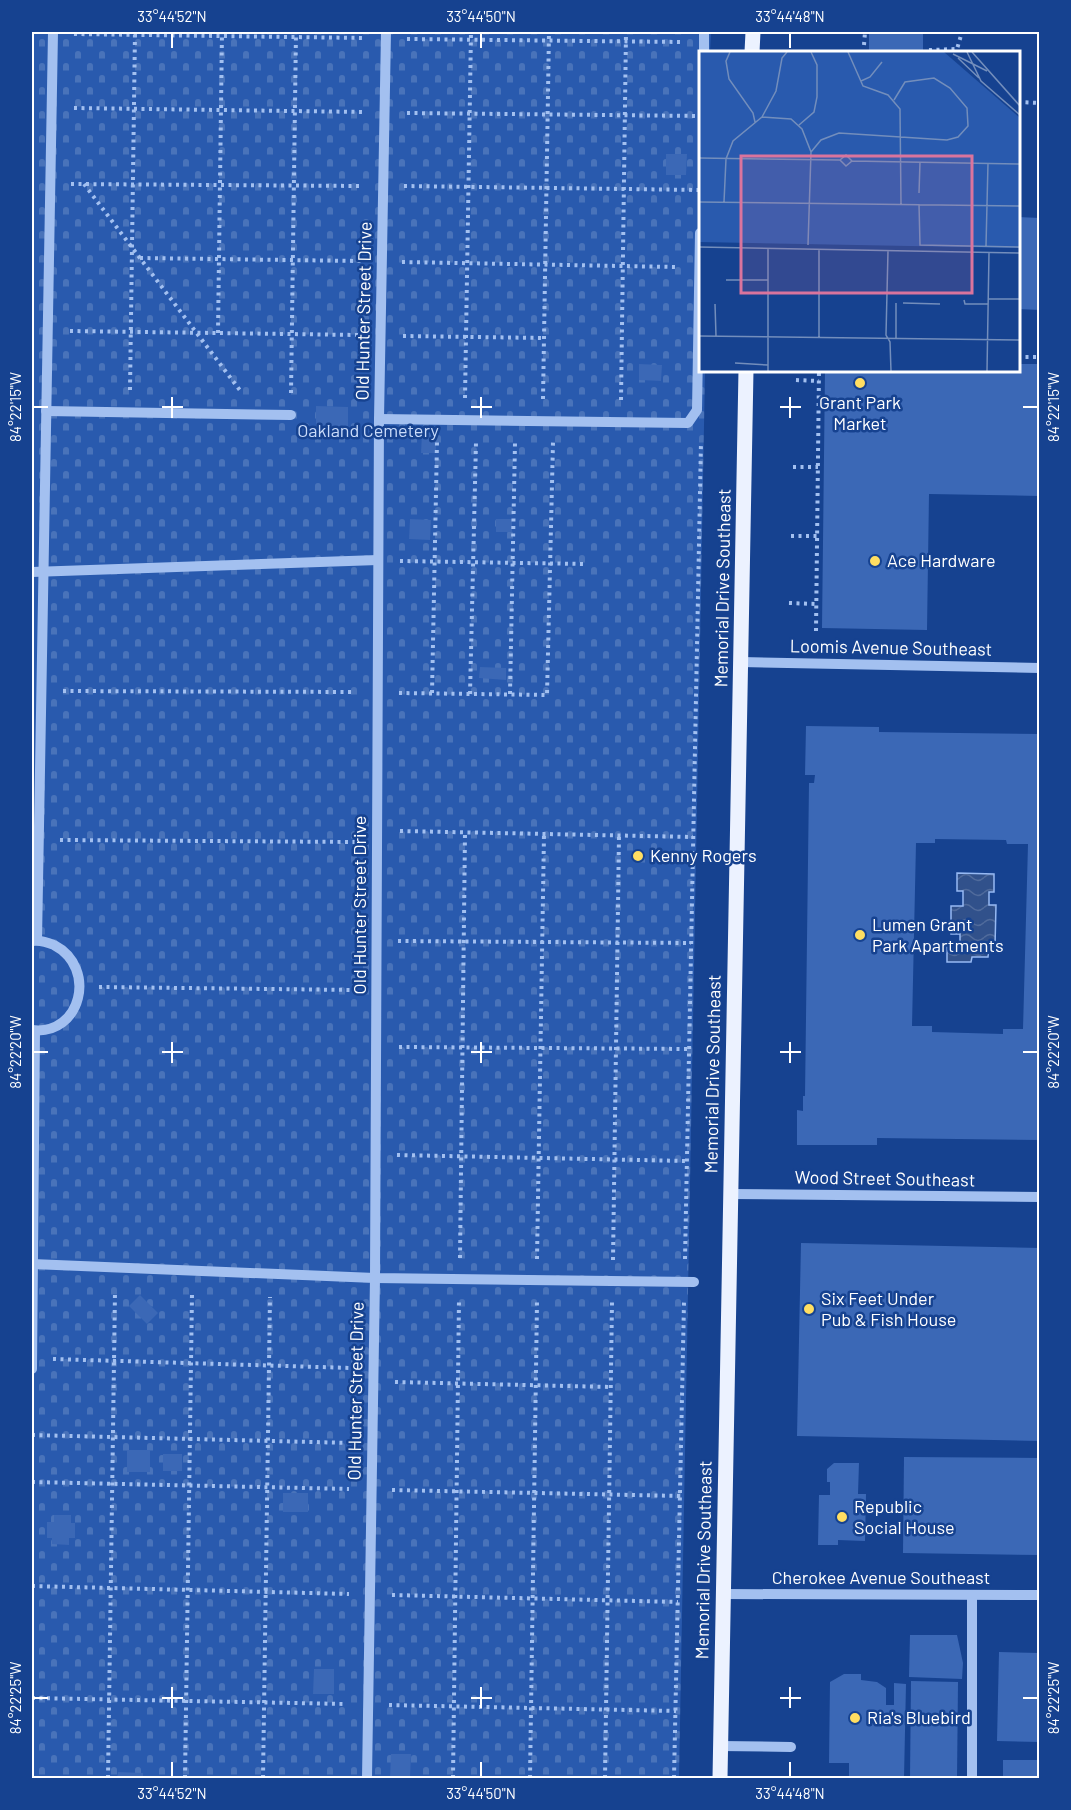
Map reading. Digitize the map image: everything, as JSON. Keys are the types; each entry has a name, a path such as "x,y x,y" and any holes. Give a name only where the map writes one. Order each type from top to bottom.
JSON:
{"main road":[{"path":"752,51 753,32"},
{"name":"Memorial Drive Southeast","path":"720,1779 746,372"}],"street":[{"path":"32,1369 33,1031 49,1029 61,1023 72,1013 81,986 72,960 63,950 50,943 34,941 38,840 53,32"},
{"name":"Old Hunter Street Drive","path":"367,1779 375,1278 379,419 386,32"},
{"path":"704,32 704,51"},
{"path":"379,419 688,423 697,410 699,315"},
{"path":"46,411 291,415"},
{"path":"32,572 378,560"},
{"name":"Loomis Avenue Southeast","path":"741,662 1040,668"},
{"name":"Wood Street Southeast","path":"730,1194 1040,1197"},
{"path":"33,1264 375,1278 689,1282"},
{"name":"Cherokee Avenue Southeast","path":"723,1594 1040,1595"},
{"path":"972,1595 972,1779"},
{"path":"720,1746 791,1747"}],"path":[{"path":"130,412 135,32"},
{"path":"218,333 222,32"},
{"path":"291,415 296,32"},
{"path":"465,420 471,32"},
{"path":"378,693 547,695 550,563 545,265 549,32"},
{"path":"620,422 626,32"},
{"path":"864,45 865,32"},
{"path":"930,50 957,49 962,32"},
{"path":"1020,102 1040,102"},
{"path":"83,183 259,414"},
{"path":"140,258 699,267"},
{"path":"48,330 545,338"},
{"path":"1020,357 1040,357"},
{"path":"816,631 819,372"},
{"path":"796,380 819,381"},
{"path":"674,1779 689,1282 687,1161 701,430 697,410"},
{"path":"432,693 438,419"},
{"path":"470,694 477,420"},
{"path":"510,694 516,420"},
{"path":"793,467 818,467"},
{"path":"791,536 817,536"},
{"path":"378,560 584,564"},
{"path":"789,603 816,604"},
{"path":"41,691 360,692"},
{"path":"377,831 693,837"},
{"path":"460,1265 465,832"},
{"path":"537,1266 544,834"},
{"path":"613,1267 619,835"},
{"path":"38,840 358,842"},
{"path":"377,941 691,943"},
{"path":"81,986 356,990"},
{"path":"376,1047 689,1050"},
{"path":"375,1155 687,1161"},
{"path":"108,1779 115,1292"},
{"path":"185,1779 192,1294"},
{"path":"263,1779 270,1297"},
{"path":"453,1779 459,1300"},
{"path":"530,1779 537,1301"},
{"path":"605,1779 612,1302"},
{"path":"32,1358 373,1368"},
{"path":"373,1382 611,1387"},
{"path":"32,1435 372,1444"}],"green space":[{"name":"Oakland Cemetery","path":"32,32 711,32 710,51 699,51 699,372 705,372 679,1778 32,1778"}],"water":[{"path":"957,873 994,874 994,892 989,892 989,905 996,905 995,946 989,947 988,957 972,957 971,962 947,962 947,942 960,942 960,934 951,934 951,906 963,906 963,891 957,891"}],"building":[{"path":"869,32 923,32 923,51 869,51"},
{"path":"666,154 687,154 686,175 666,175"},
{"path":"1020,217 1040,218 1040,310 1020,309"},
{"path":"639,364 662,365 661,381 639,380"},
{"path":"1020,364 1040,364 1040,496 929,494 927,630 822,628 825,372 1020,372"},
{"path":"316,406 348,407 348,428 316,427"},
{"path":"422,433 436,433 436,453 421,453"},
{"path":"410,519 431,520 430,540 409,539"},
{"path":"496,519 512,519 512,532 496,532"},
{"path":"480,667 506,668 506,680 479,678"},
{"name":"Lumen Grant Park Apartments","path":"806,726 879,727 879,732 1040,734 1040,1140 877,1138 877,1145 797,1145 797,1110 803,1111 803,1096 805,1096 809,783 814,783 815,775 805,775","holes":["935,839 1006,840 1007,844 1028,844 1023,1029 1003,1029 1003,1034 932,1032 932,1026 912,1026 916,843 935,843"]},
{"path":"801,1243 1040,1248 1040,1441 797,1436"},
{"path":"140,1295 158,1313 147,1324 129,1306"},
{"path":"127,1450 150,1450 150,1472 127,1472"},
{"path":"163,1454 182,1454 182,1471 163,1471"},
{"path":"904,1457 1040,1458 1040,1555 903,1553"},
{"name":"Republic Social House","path":"834,1463 859,1463 858,1494 866,1494 865,1541 838,1540 838,1545 818,1545 819,1495 830,1495 827,1469"},
{"path":"283,1493 308,1493 308,1512 283,1512"},
{"path":"54,1515 71,1515 71,1523 75,1523 75,1538 69,1538 69,1545 52,1544 52,1538 47,1538 47,1522 54,1522"},
{"path":"910,1635 957,1635 963,1663 962,1679 909,1677"},
{"path":"999,1652 1040,1653 1040,1742 997,1741"},
{"path":"314,1669 334,1669 334,1694 313,1694"},
{"path":"844,1674 861,1674 861,1680 877,1682 886,1688 886,1705 894,1705 894,1683 906,1684 904,1778 849,1778 849,1763 829,1763 830,1682"},
{"path":"911,1681 958,1682 957,1778 910,1778"},
{"path":"391,1754 411,1754 410,1778 390,1778"},
{"path":"1003,1760 1040,1760 1040,1778 1003,1778"},
{"path":"118,1772 143,1773 143,1778 117,1778"}],"place":[{"name":"Grant Park Market","path":"860,383"},
{"name":"Ace Hardware","path":"875,561"},
{"name":"Kenny Rogers","path":"638,856"},
{"name":"Lumen Grant Park Apartments","path":"860,935"},
{"name":"Six Feet Under Pub & Fish House","path":"809,1309"},
{"name":"Republic Social House","path":"842,1517"},
{"name":"Ria's Bluebird","path":"855,1718"}]}
